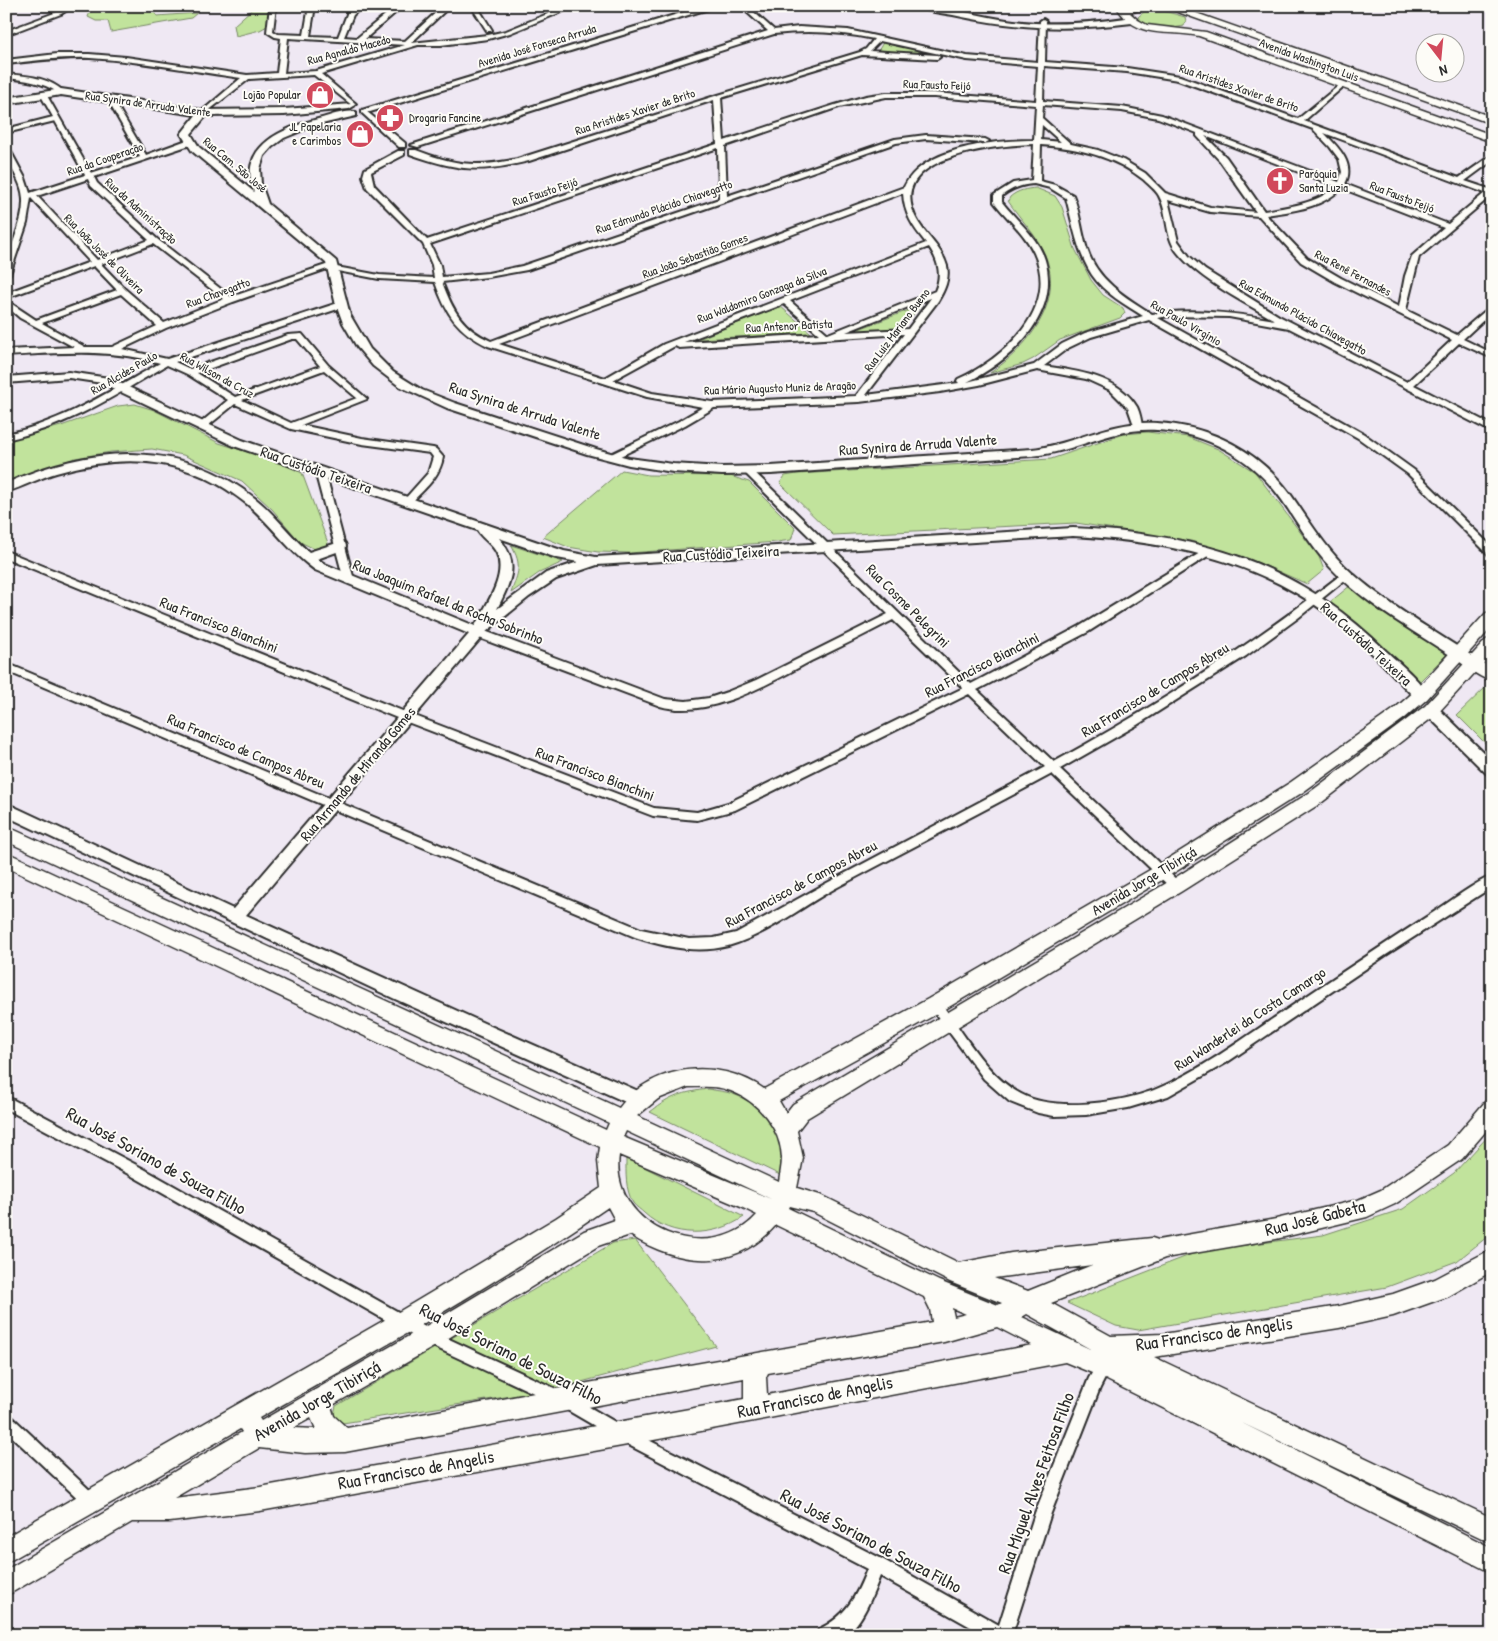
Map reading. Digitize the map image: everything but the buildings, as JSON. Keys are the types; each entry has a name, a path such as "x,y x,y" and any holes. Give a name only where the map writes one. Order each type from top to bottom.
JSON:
{"main road":[{"path":"1124,8 1144,6"},
{"name":"Avenida Washington Luis","path":"1166,6 1492,121"},
{"name":"Avenida Washington Luis","path":"1124,8 1132,20 1154,29 1184,30 1202,34 1492,138"},
{"path":"1184,30 1198,25 1198,18"},
{"path":"1337,84 1331,76 1336,72 1349,72"},
{"name":"Avenida Jorge Tibiriçá","path":"763,1099 935,1005 1161,872 1297,787 1400,714 1426,702 1458,653 1492,616"},
{"name":"Avenida Jorge Tibiriçá","path":"786,1130 800,1111 1176,886 1315,798 1426,702 1474,664 1492,644"},
{"path":"6,833 786,1195 816,1204 958,1274 1027,1302 1109,1354 1492,1561"},
{"path":"6,859 611,1142 748,1200 932,1289 998,1316 1066,1351 1109,1354 1492,1530"},
{"path":"688,1078 715,1078 740,1085 763,1099 779,1116 786,1130 793,1154 792,1172 786,1195 774,1214 757,1230 735,1243 710,1249 684,1249 659,1242 632,1224 622,1212 612,1192 608,1173 608,1155 611,1142 623,1119 639,1100 662,1086 688,1078"},
{"name":"Rua José Gabeta","path":"958,1274 1011,1264 1127,1250 1165,1248 1276,1230 1360,1210 1396,1192 1455,1152 1492,1109"},
{"name":"Avenida Jorge Tibiriçá","path":"6,1550 403,1322 564,1225 612,1192"},
{"name":"Avenida Jorge Tibiriçá","path":"6,1584 128,1510 429,1336 592,1238 632,1224"},
{"name":"Rua José Gabeta","path":"1027,1302 1165,1248"},
{"name":"Rua Francisco de Angelis","path":"1109,1354 1339,1317 1393,1305 1441,1288 1492,1259"},
{"path":"932,1289 941,1303 944,1316 944,1331"},
{"path":"244,1414 257,1436 305,1441 345,1440 944,1331 998,1316 1027,1302"},
{"name":"Rua Francisco de Angelis","path":"128,1510 170,1510 260,1499 1066,1351"},
{"path":"756,1408 754,1375 761,1364"},
{"path":"319,1400 321,1412 330,1431 345,1440"}],"street":[{"path":"6,33 59,13 70,6"},
{"path":"273,6 270,32 277,36 418,43"},
{"path":"308,37 312,6"},
{"path":"340,39 350,14 350,6"},
{"path":"350,14 360,6"},
{"path":"360,40 400,6"},
{"path":"407,43 447,6"},
{"path":"474,6 489,30"},
{"name":"Rua Agnaldo Macedo","path":"6,62 57,56 89,56 126,58 247,77 316,73 418,43 488,37 508,32 561,8 573,6"},
{"name":"Avenida José Fonseca Arruda","path":"357,109 693,6"},
{"name":"Avenida José Fonseca Arruda","path":"357,109 714,6"},
{"path":"743,6 772,32"},
{"path":"920,6 1007,22 1043,24 1105,16 1124,8"},
{"path":"947,6 1000,17 1067,27 1132,20"},
{"path":"940,389 968,379 995,362 1017,343 1032,324 1040,306 1043,290 1042,261 1027,235 998,202 998,195 1004,190 1020,184 1036,181 1043,24"},
{"path":"316,73 401,149 414,149 772,32 812,28 841,30 879,38"},
{"path":"280,76 284,36"},
{"name":"Rua Aristides Xavier de Brito","path":"414,149 449,165 479,166 503,164 526,159 716,97 862,53 868,50 879,38 967,58"},
{"name":"Rua Aristides Xavier de Brito","path":"862,53 967,58 1159,74 1203,86 1491,193"},
{"path":"6,76 40,80 51,84 61,92"},
{"name":"Rua Cam. São José","path":"247,77 203,113 186,134 195,149 331,261 334,267"},
{"path":"1300,121 1337,84"},
{"name":"Rua Synira de Arruda Valente","path":"6,101 61,92 203,113 235,114 357,109"},
{"name":"Rua da Administração","path":"43,94 89,176 154,241 230,300"},
{"name":"Rua Fausto Feijó","path":"426,243 837,106 886,95 1041,102 1140,111 1166,118 1449,227"},
{"path":"716,97 721,145 723,199"},
{"path":"110,99 144,158"},
{"path":"265,207 255,181 254,170 258,160 270,144 280,136 357,109"},
{"path":"6,131 58,118"},
{"path":"1039,119 1068,146"},
{"path":"907,189 914,177 940,158 954,152 999,142 1037,142 1087,150 1126,165 1140,173 1163,195 1210,209 1261,214 1315,203 1328,197 1342,186 1346,174 1339,152 1308,124"},
{"name":"Rua Renê Fernandes","path":"1195,130 1223,159 1261,214 1281,238 1304,260 1338,280 1492,356"},
{"name":"Rua Edmundo Plácido Chiavegatto","path":"334,267 376,277 438,281 492,276 524,268 895,141 926,137 999,142"},
{"path":"1339,152 1354,141"},
{"name":"Rua da Cooperação","path":"30,196 190,142"},
{"name":"Rua Mário Augusto Muniz de Aragão","path":"401,149 368,171 370,186 426,243 436,266 438,281 447,306 465,329 491,344 650,395 679,401 712,405 859,398 940,389 979,382 1036,367 1064,346 1088,335 1149,317 1189,313 1229,315 1292,326"},
{"path":"6,150 30,196 6,274"},
{"path":"1223,159 1229,153 1247,150"},
{"path":"1460,181 1492,157"},
{"path":"238,185 255,181"},
{"name":"Rua Paulo Virgínio","path":"1036,181 1050,184 1070,197 1083,250 1096,275 1117,295 1149,317 1361,436 1392,456 1427,487 1492,553"},
{"name":"Rua Luiz Mariano Bueno","path":"859,398 940,292 944,274 940,254 921,233 909,211 906,201 907,189"},
{"name":"Rua João Sebastião Gomes","path":"491,344 907,189"},
{"path":"1402,311 1411,267 1416,256 1491,193"},
{"name":"Rua Edmundo Plácido Chiavegatto","path":"1163,195 1175,242 1182,253 1202,272 1292,326 1492,429"},
{"name":"Rua João José de Oliveira","path":"30,196 122,291 163,326"},
{"path":"6,296 154,241"},
{"name":"Rua Waldomiro Gonzaga da Silva","path":"608,380 667,346 931,244"},
{"name":"Rua Synira de Arruda Valente","path":"334,267 341,305 354,336 378,366 392,377 414,390 466,411 612,457 675,468 748,471 978,458 1033,452 1069,446 1113,429 1138,426 1199,433 1220,442 1250,460 1275,483 1310,536 1346,575 1411,624 1492,676"},
{"name":"Rua Chavegatto","path":"113,350 163,326 230,300 312,272 334,267"},
{"path":"35,323 122,291"},
{"path":"784,300 827,337 940,292"},
{"path":"6,302 11,308 35,323 84,349"},
{"path":"1229,315 1245,310 1250,302"},
{"name":"Rua Alcides Paulo","path":"6,436 33,431 60,421 167,362 341,305"},
{"path":"1409,385 1492,308"},
{"name":"Rua Antenor Batista","path":"667,346 912,331"},
{"path":"190,372 296,336 301,338 325,367 364,399 291,426"},
{"name":"Rua Wilson da Cruz","path":"6,353 84,349 113,350 167,362 190,372 234,400 291,426 362,441 433,451 438,457 435,471 408,501"},
{"path":"201,427 234,400 325,367"},
{"path":"1036,367 1070,372 1106,384 1132,407 1138,426"},
{"name":"Rua Custódio Teixeira","path":"6,380 69,375 91,376 105,380 238,443 562,555 596,561 1073,532 1173,542 1225,556 1278,578 1317,600 1356,631 1492,770"},
{"path":"612,457 682,423 712,405"},
{"name":"Rua Joaquim Rafael da Rocha Sobrinho","path":"6,488 45,472 87,461 118,457 150,457 174,460 216,476 231,486 254,503 294,548 322,568 664,703 686,705 709,702 760,683 894,615"},
{"path":"320,471 349,580"},
{"name":"Rua Cosme Pelegrini","path":"748,471 829,548 970,689 1176,886"},
{"name":"Rua Armando de Miranda Gomes","path":"475,524 495,540 504,553 508,567 479,631"},
{"path":"306,558 340,546"},
{"name":"Rua Francisco Bianchini","path":"6,554 406,717 653,812 697,816 731,806 970,689 1084,629 1208,552"},
{"name":"Rua Armando de Miranda Gomes","path":"235,918 479,631 524,594 551,576 596,561"},
{"name":"Rua Francisco de Campos Abreu","path":"6,667 639,934 668,942 705,945 738,937 1054,768 1178,697 1230,663 1317,600 1346,575"},
{"path":"6,809 235,918 519,1048 639,1100"},
{"name":"Rua Wanderlei da Costa Camargo","path":"935,1005 992,1079 1009,1095 1030,1105 1049,1110 1078,1110 1122,1104 1151,1096 1178,1084 1229,1055 1289,1016 1346,975 1492,881"},
{"name":"Rua José Soriano de Souza Filho","path":"6,1102 147,1178 429,1336 562,1399 622,1434 876,1565 1003,1635"},
{"name":"Rua Miguel Alves Feitosa Filho","path":"1003,1635 1043,1513 1094,1383 1109,1354"},
{"path":"6,1421 91,1501"},
{"path":"825,1635 835,1632 851,1618 861,1604 876,1565"}],"green space":[{"path":"115,6 222,6 153,11 157,16 197,13 191,18 111,32 108,21 96,21 88,17 90,12"},
{"path":"249,6 273,6 269,25 260,30 236,36 234,25 252,9"},
{"path":"1157,9 1185,17 1184,26 1172,28 1153,27 1142,22 1138,17 1146,10"},
{"path":"884,41 935,54 878,51"},
{"path":"1036,188 1055,196 1062,207 1075,249 1091,280 1103,295 1123,308 1125,313 1120,318 1060,340 1023,364 990,373 1017,351 1029,337 1039,323 1046,307 1050,290 1050,273 1045,255 1033,234 1008,201 1010,197 1019,191"},
{"path":"922,305 899,330 851,332"},
{"path":"780,306 811,333 698,339"},
{"path":"135,404 154,410 219,443 273,460 302,473 328,543 319,551 300,542 272,509 242,481 183,455 152,449 111,452 75,458 6,483 6,440 61,426 118,406"},
{"path":"1147,432 1188,437 1218,449 1255,472 1319,557 1324,570 1307,584 1250,559 1191,541 1076,523 833,535 780,483 785,476 797,474 1051,459 1124,434"},
{"path":"622,470 648,475 730,476 749,482 795,528 791,540 629,553 598,552 568,547 543,537"},
{"path":"511,545 563,562 539,573 511,593 516,580 518,564"},
{"path":"1351,585 1377,608 1448,653 1418,683 1367,632 1330,602"},
{"path":"1487,686 1492,690 1492,750 1457,715"},
{"path":"709,1089 730,1093 745,1099 765,1115 777,1137 780,1149 780,1175 650,1112 664,1102 678,1096"},
{"path":"1492,1132 1492,1233 1457,1261 1387,1287 1138,1330 1116,1326 1067,1303 1200,1251 1323,1235 1403,1209 1454,1173"},
{"path":"626,1158 744,1217 733,1224 720,1228 694,1232 680,1231 655,1221 636,1206 630,1198 626,1181"},
{"path":"635,1240 716,1346 555,1389 343,1423 333,1418 336,1406 613,1243"}],"place":[{"name":"Lojão Popular","path":"320,95"},
{"name":"Drogaria Fancine","path":"390,118"},
{"name":"JL Papelaria e Carimbos","path":"360,134"},
{"name":"Paróquia Santa Luzia","path":"1280,181"}]}
